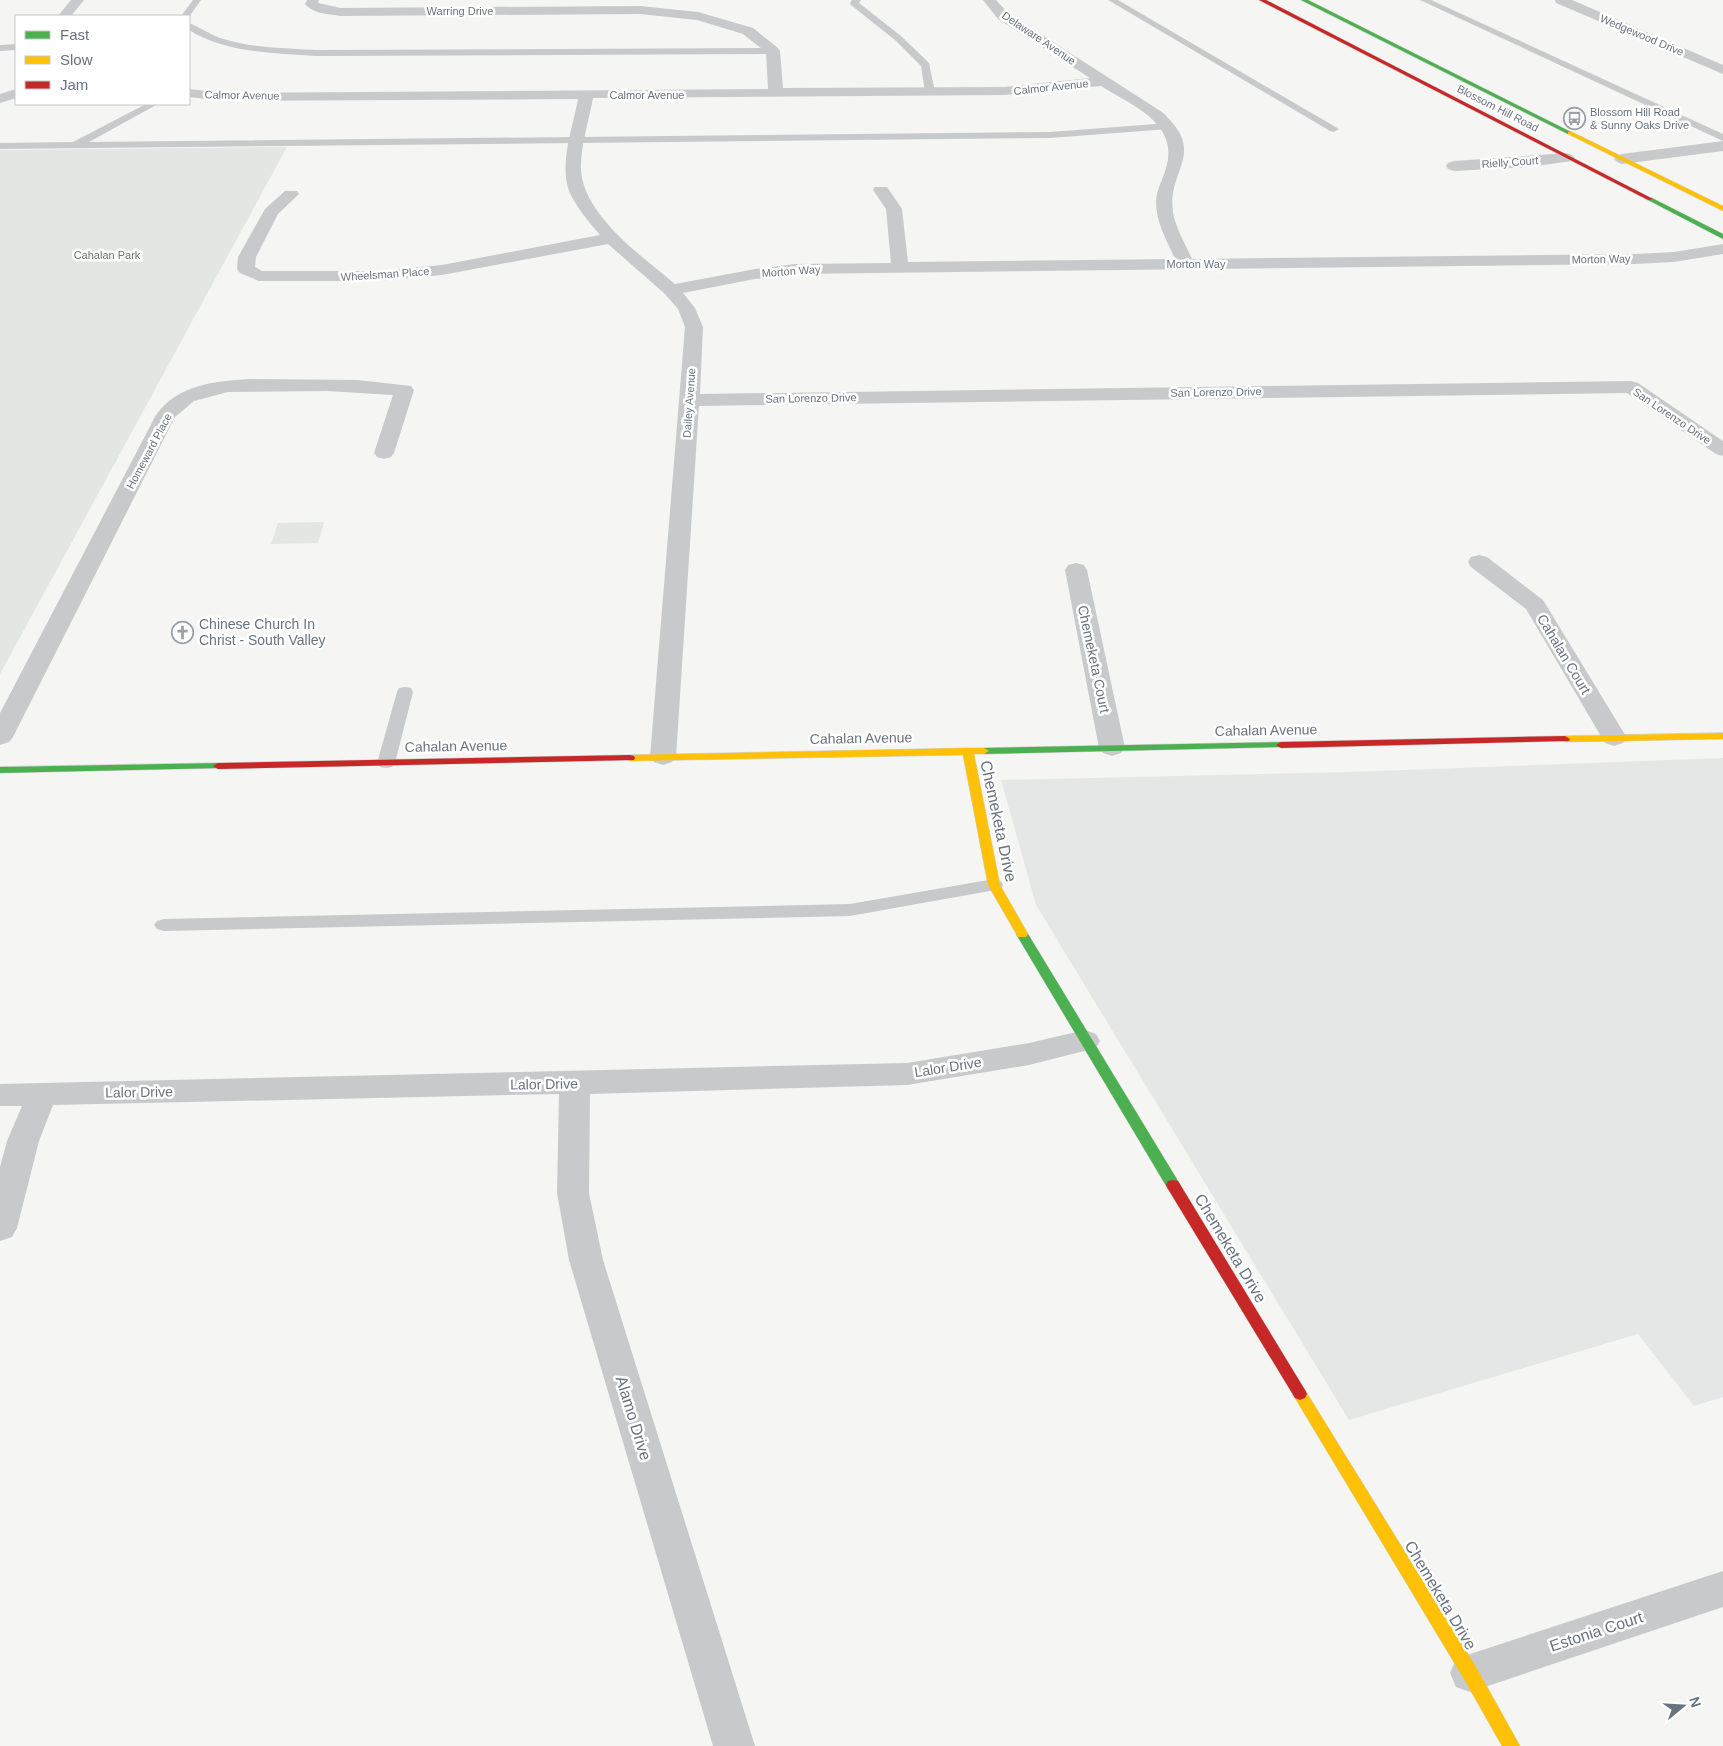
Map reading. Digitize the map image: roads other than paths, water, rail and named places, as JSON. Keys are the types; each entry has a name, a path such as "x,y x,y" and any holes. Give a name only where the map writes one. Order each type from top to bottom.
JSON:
{"street":[{"path":"65,15 78,0"},
{"name":"Warring Drive","path":"313,0 311,4 319,8 341,12 640,10 698,16 748,31 773,51"},
{"name":"Delaware Avenue","path":"989,0 1003,16 1158,114 1169,126 1178,145 1175,165 1164,189 1165,213 1186,265"},
{"name":"Blossom Hill Road","path":"1262,0 1723,238"},
{"name":"Blossom Hill Road","path":"1304,0 1723,209"},
{"name":"Wedgewood Drive","path":"1561,0 1723,70"},
{"path":"1682,53 1706,49"},
{"path":"773,51 776,94"},
{"name":"Calmor Avenue","path":"190,93 222,97 930,92 1005,91 1104,81"},
{"path":"0,99 15,93"},
{"name":"Dailey Avenue","path":"586,95 572,164 577,190 591,214 612,238 671,290 686,308 694,327 663,757"},
{"path":"1622,158 1723,146"},
{"name":"Rielly Court","path":"1454,166 1567,158"},
{"path":"881,190 894,209 900,267"},
{"name":"Wheelsman Place","path":"290,194 271,212 247,257 246,269 259,276 379,276 433,271 612,238"},
{"name":"Morton Way","path":"671,290 755,274 794,269 1634,259 1674,257 1723,249"},
{"name":"Homeward Place","path":"0,737 166,415 176,403 194,394 217,388 241,385 352,384 404,390 384,453"},
{"name":"San Lorenzo Drive","path":"690,400 1631,387 1723,450"},
{"name":"Cahalan Court","path":"1479,562 1535,605 1614,738"},
{"name":"Chemeketa Court","path":"1076,570 1112,748"},
{"name":"Cahalan Avenue","path":"0,770 1723,736"},
{"name":"Chemeketa Drive","path":"968,751 994,885 1084,1041 1470,1673 1511,1746"},
{"name":"Lalor Drive","path":"0,1095 907,1074 1029,1054 1084,1041"},
{"name":"Alamo Drive","path":"575,1083 573,1193 586,1260 734,1746"},
{"path":"0,1228 23,1141 42,1094"},
{"name":"Estonia Court","path":"1470,1673 1723,1589"}],"lane":[{"path":"186,15 198,0"},
{"path":"857,0 854,3 898,38 926,65 930,92"},
{"path":"1112,0 1334,128"},
{"path":"1424,0 1723,138"},
{"path":"190,26 216,39 233,43 268,50 316,53 773,51"},
{"path":"0,48 15,46"},
{"path":"74,146 151,105"},
{"path":"0,146 1050,135 1169,126"},
{"path":"386,763 405,692"},
{"path":"164,926 850,910 994,885"}],"place":[{"name":"Blossom Hill Road & Sunny Oaks Drive","path":"1574,118"},
{"name":"Chinese Church In Christ - South Valley","path":"183,632"}],"park label":[{"name":"Cahalan Park","path":"107,255"}]}
